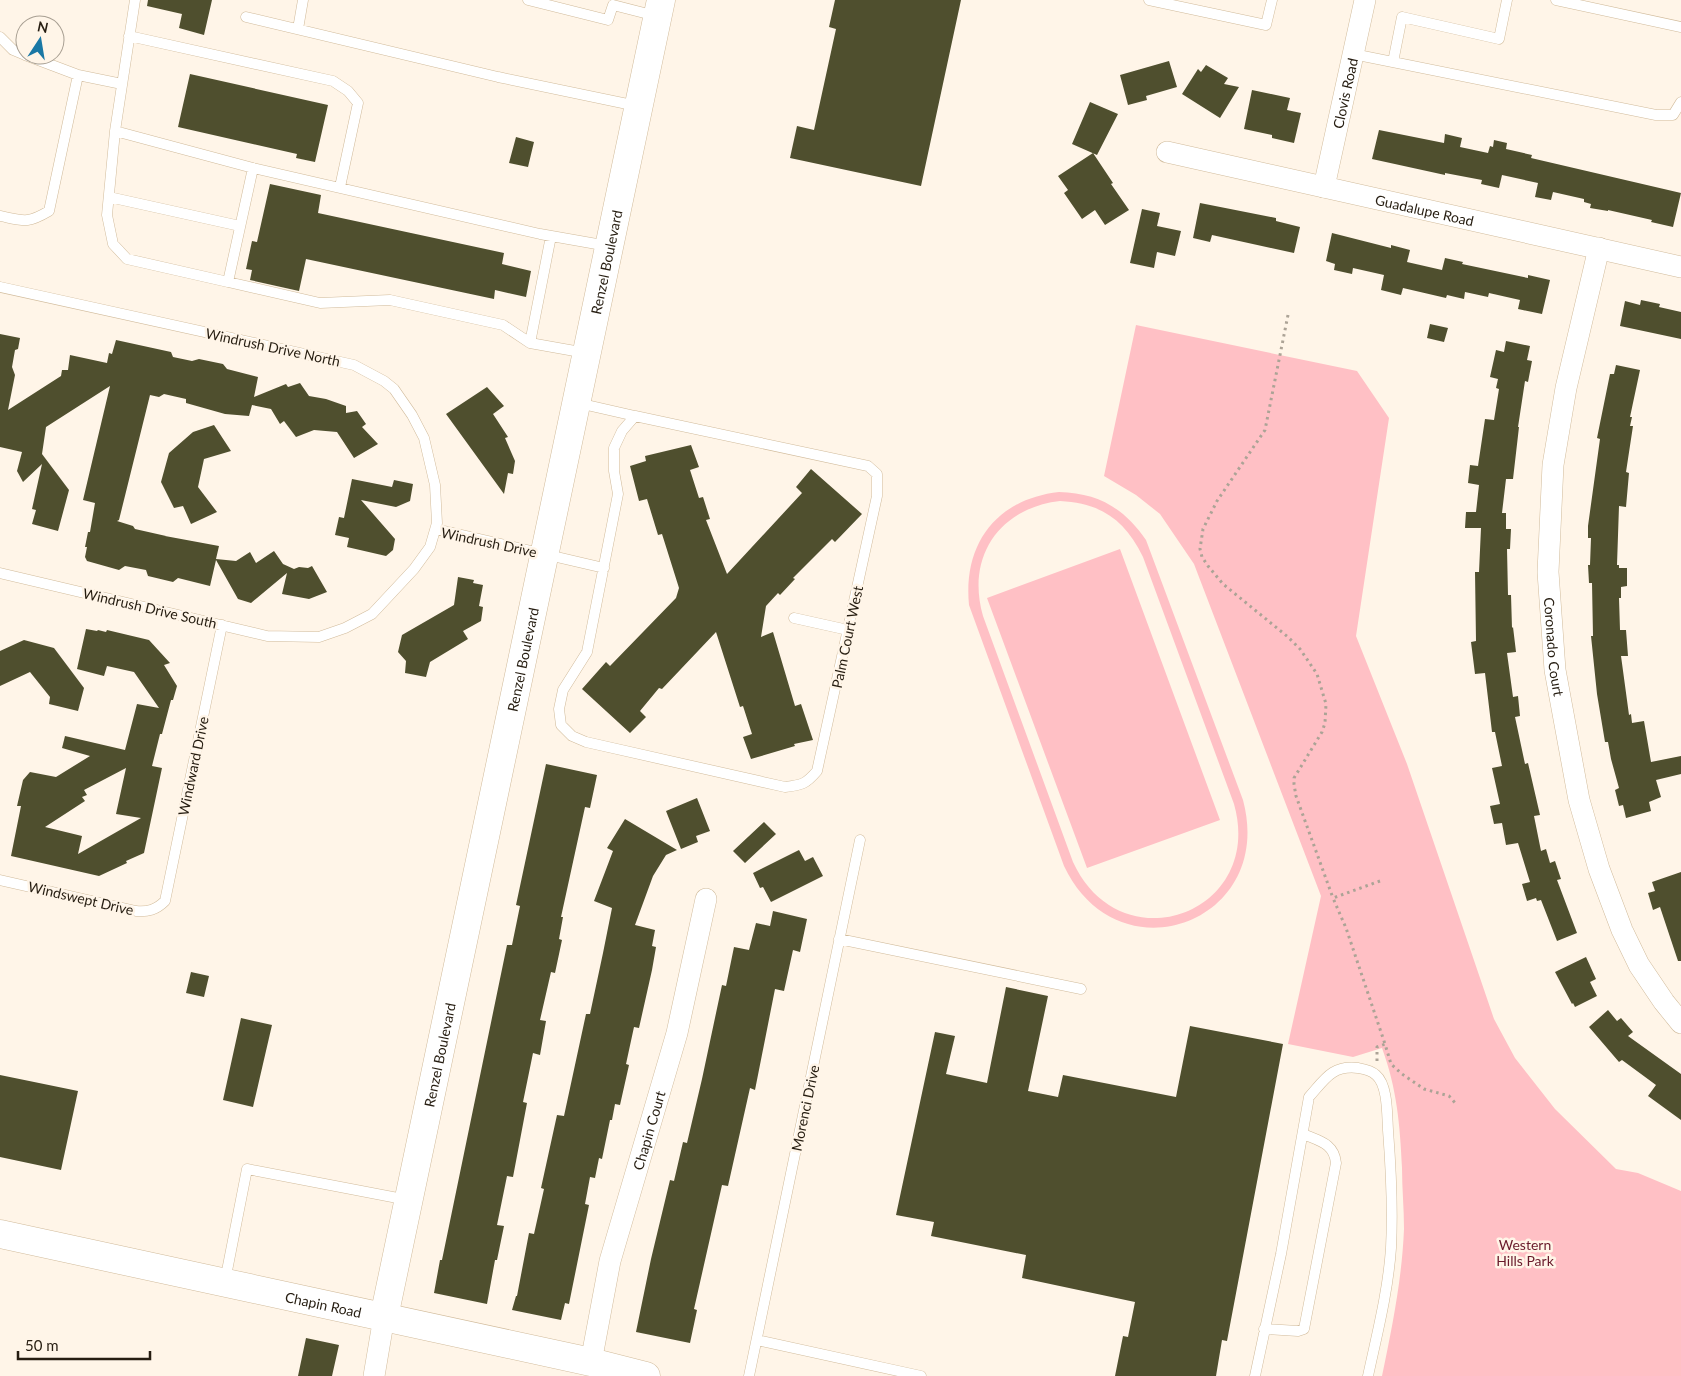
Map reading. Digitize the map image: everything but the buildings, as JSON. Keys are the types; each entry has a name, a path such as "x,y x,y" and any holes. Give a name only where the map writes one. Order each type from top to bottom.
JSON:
{"street":[{"name":"Clovis Road","path":"1324,187 1364,0"},
{"name":"Renzel Boulevard","path":"384,1317 659,8"},
{"name":"Guadalupe Road","path":"1167,152 1681,267"},
{"name":"Coronado Court","path":"1598,248 1566,388 1553,465 1548,572 1555,670 1579,800 1599,869 1622,930 1639,965 1681,1023"},
{"name":"Chapin Court","path":"591,1362 610,1261 677,1033 706,899"},
{"name":"Chapin Road","path":"0,1234 591,1362 646,1376"},
{"path":"374,1376 384,1317"}],"lane":[{"path":"134,0 115,131 107,215 113,244 127,259 320,303 390,300 503,325 530,342 587,353"},
{"path":"298,29 303,0"},
{"path":"528,0 608,20 613,5 659,8"},
{"path":"1149,0 1266,25 1272,0"},
{"path":"1393,62 1402,17 1499,39 1507,0"},
{"path":"1556,0 1681,27"},
{"path":"246,17 498,77 638,107"},
{"path":"129,36 333,81 348,91 358,103 340,187"},
{"path":"0,37 15,51"},
{"path":"1353,54 1656,115 1673,116 1681,102"},
{"path":"52,65 78,75 122,84"},
{"path":"0,216 26,221 38,217 49,210 78,75"},
{"path":"115,131 253,168 551,236 609,246"},
{"path":"228,282 253,168"},
{"path":"109,197 240,226"},
{"path":"530,342 551,236"},
{"name":"Windrush Drive North","path":"0,287 354,365 384,381 394,390 412,415 424,438 435,485 438,523 436,529"},
{"path":"576,402 635,416"},
{"name":"Palm Court West","path":"635,416 868,466 877,474 877,496 817,771 808,782 785,787 586,742 572,736 561,725 559,709 563,690 587,652 604,568 618,494 614,471 614,448 622,431 635,416"},
{"name":"Windrush Drive","path":"301,637 319,636 345,628 372,614 414,569 430,547 436,529 544,554"},
{"path":"544,554 604,568"},
{"name":"Windrush Drive South","path":"0,573 267,636 301,637"},
{"path":"794,618 848,630"},
{"name":"Windward Drive","path":"160,906 165,901 222,625"},
{"name":"Morenci Drive","path":"749,1376 860,840"},
{"name":"Windswept Drive","path":"0,880 136,911 149,912 160,906"},
{"path":"839,939 1081,989"},
{"path":"1255,1376 1281,1254 1309,1097 1324,1079 1341,1067 1367,1070 1376,1075 1381,1082 1386,1102 1392,1174 1391,1248 1384,1303 1368,1376"},
{"path":"1264,1329 1298,1331 1304,1328 1336,1163 1335,1155 1330,1147 1303,1134"},
{"path":"224,1282 247,1169 409,1201"},
{"path":"757,1340 921,1376"}],"path":[{"path":"1288,315 1265,430 1217,501 1204,529 1200,548 1202,557 1223,584 1288,637 1300,649 1317,674 1326,704 1325,723 1322,732 1299,770 1294,784 1296,796 1333,898 1349,935 1391,1064 1424,1089 1449,1096 1456,1104"},
{"path":"1333,898 1380,881"},
{"path":"1376,1075 1377,1047 1385,1044"}],"green space":[{"name":"Western Hills Park","path":"1136,325 1357,371 1389,418 1356,636 1407,764 1494,1019 1515,1058 1555,1109 1616,1169 1638,1173 1681,1191 1681,1376 1382,1376 1399,1285 1404,1229 1400,1137 1397,1107 1391,1078 1382,1048 1353,1057 1288,1044 1321,896 1194,564 1160,514 1136,495 1104,476"},
{"path":"1059,492 1086,495 1098,499 1109,504 1129,519 1146,540 1243,800 1247,843 1237,878 1215,905 1186,922 1153,928 1119,921 1089,901 1064,866 969,605 969,583 972,562 978,544 988,528 1002,514 1018,504 1037,496","holes":["1060,501 1075,502 1100,510 1120,524 1136,544 1143,557 1234,804 1238,842 1229,874 1209,898 1183,913 1153,918 1123,912 1095,894 1073,862 983,616 979,594 979,574 984,556 992,539 1004,525 1020,514 1038,506"]},
{"path":"1120,549 1220,820 1087,868 987,598"}]}
